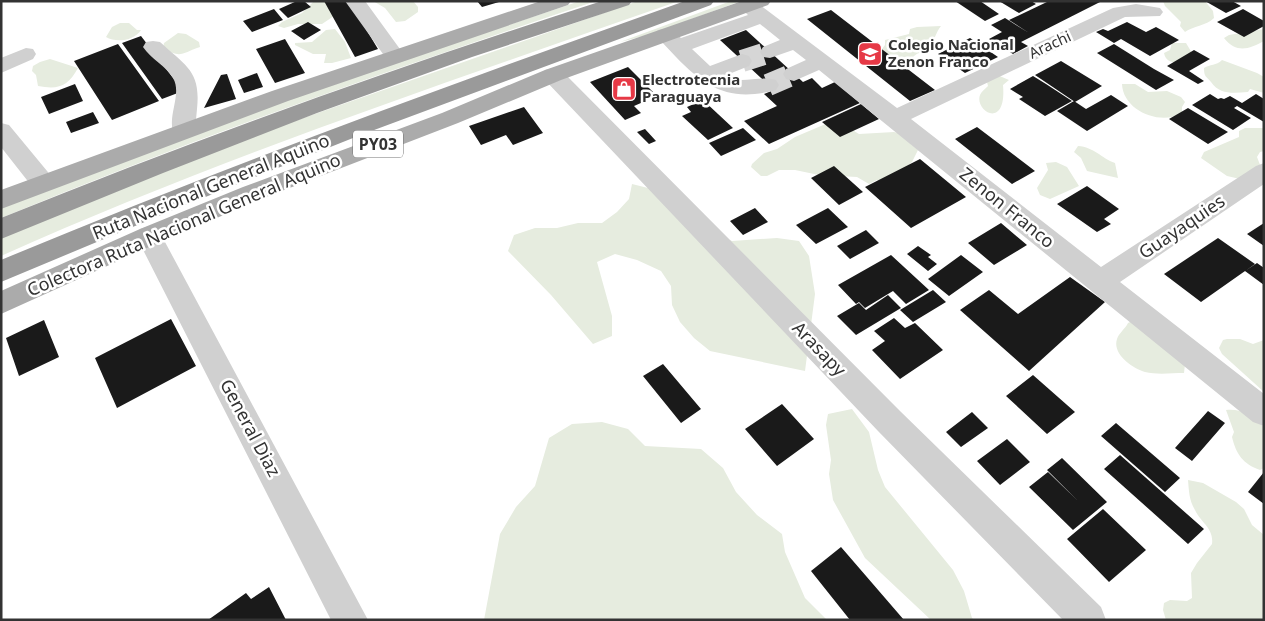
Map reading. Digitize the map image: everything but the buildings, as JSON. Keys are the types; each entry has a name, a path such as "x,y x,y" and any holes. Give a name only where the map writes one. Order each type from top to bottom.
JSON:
{"highway":[{"name":"Ruta Nacional General Aquino","path":"1,229 89,192 301,112 434,64 622,1"},
{"name":"Ruta Nacional General Aquino","path":"2,272 262,164 470,85 704,1"}],"main road":[{"path":"1,200 183,130 395,56 561,1"},
{"name":"Colectora Ruta Nacional General Aquino","path":"1,303 149,236 333,162 450,118 553,75 628,48 672,40 758,8"},
{"path":"470,85 628,48"}],"street":[{"path":"355,1 395,56"},
{"name":"Zenon Franco","path":"758,8 795,41 895,118 1264,412"},
{"name":"Arachi","path":"895,118 1120,12 1136,10 1153,12"},
{"path":"672,40 708,74 725,85 742,88 768,85"},
{"path":"770,52 795,41"},
{"path":"153,47 184,76 187,96 183,130"},
{"path":"1,66 26,54"},
{"path":"708,74 742,61"},
{"path":"794,74 821,61"},
{"name":"Arasapy","path":"553,75 882,414 1088,620"},
{"path":"1,131 43,183"},
{"name":"Guayaquies","path":"1100,282 1264,172"},
{"name":"General Diaz","path":"149,236 350,620"}],"shaded area":[{"path":"314,1 333,1 334,16 322,24 298,24 284,28 278,26 282,22 302,13"},
{"path":"373,1 413,1 418,7 418,12 405,21 396,22 385,8"},
{"path":"580,1 596,1 222,131 1,218 1,207 215,124"},
{"path":"638,1 679,1 337,121 168,186 1,256 1,237 249,137"},
{"path":"731,1 741,1 648,35 620,42"},
{"path":"1163,1 1205,1 1213,11 1214,18 1185,32 1180,26 1181,22 1165,6"},
{"path":"120,23 129,23 137,30 141,30 134,37 125,40 115,40 106,37 112,27"},
{"path":"941,26 930,46 913,57 913,68 906,71 882,49 885,45 885,40 909,34 910,29"},
{"path":"335,29 345,42 351,58 324,63 326,54 313,54 295,45 295,43 312,42 326,30"},
{"path":"1264,29 1264,41 1248,48 1238,48 1224,38 1229,35"},
{"path":"178,33 186,34 199,42 200,47 182,54 163,48 164,43"},
{"path":"1172,43 1186,43 1195,58 1186,61 1169,61 1164,53 1170,50"},
{"path":"50,59 78,68 70,79 62,85 57,87 38,86 36,75 32,71 33,66"},
{"path":"1222,60 1264,77 1264,93 1250,89 1248,92 1237,93 1218,89 1204,73 1204,68"},
{"path":"995,74 1009,80 1003,85 1003,99 1000,108 996,113 991,113 982,107 979,101 980,95 988,86 986,78"},
{"path":"1122,84 1135,84 1148,92 1167,91 1181,97 1185,102 1182,107 1182,113 1164,118 1144,114 1129,102 1124,94"},
{"path":"828,123 859,134 898,133 918,150 912,162 886,184 877,180 869,184 857,177 819,175 795,170 779,170 767,176 761,176 751,167 764,153 777,149 795,137"},
{"path":"1245,128 1264,128 1264,151 1260,152 1257,157 1264,175 1249,181 1227,176 1201,158 1204,152 1239,137 1239,131"},
{"path":"1078,146 1089,148 1115,163 1118,178 1087,171 1081,158 1074,152"},
{"path":"1056,162 1067,167 1079,186 1050,199 1040,195 1037,188 1048,170 1046,163"},
{"path":"632,184 652,189 712,232 732,241 777,238 799,241 809,256 815,294 805,371 710,351 694,338 680,322 672,305 671,286 661,271 637,260 615,254 597,262 612,316 612,336 593,344 551,295 508,251 514,235 535,228 557,228 578,223 602,223 617,212 629,199"},
{"path":"1136,319 1185,364 1184,373 1159,374 1145,372 1124,360 1117,350 1117,339 1128,323"},
{"path":"1240,339 1253,344 1264,340 1264,392 1222,354 1219,348 1223,340"},
{"path":"852,409 869,432 878,470 885,487 953,570 964,591 974,620 931,620 865,558 833,500 829,474 831,460 826,425 828,414"},
{"path":"1226,410 1237,410 1247,414 1264,427 1264,468 1260,470 1249,465 1241,458 1232,437 1234,432"},
{"path":"602,422 628,429 645,446 701,449 723,468 736,492 757,515 782,534 785,552 805,598 827,620 484,620 500,534 516,507 535,486 549,438 572,424"},
{"path":"1188,480 1203,483 1236,502 1244,509 1252,525 1264,535 1264,620 1166,620 1163,610 1164,603 1170,600 1187,601 1192,598 1191,573 1212,544 1211,534 1192,503"}],"tunnel":[{"path":"742,61 770,52"},
{"path":"768,85 794,74"}],"place":[{"name":"Colegio Nacional Zenon Franco","path":"870,54"},
{"name":"Electrotecnia Paraguaya","path":"624,89"}]}
